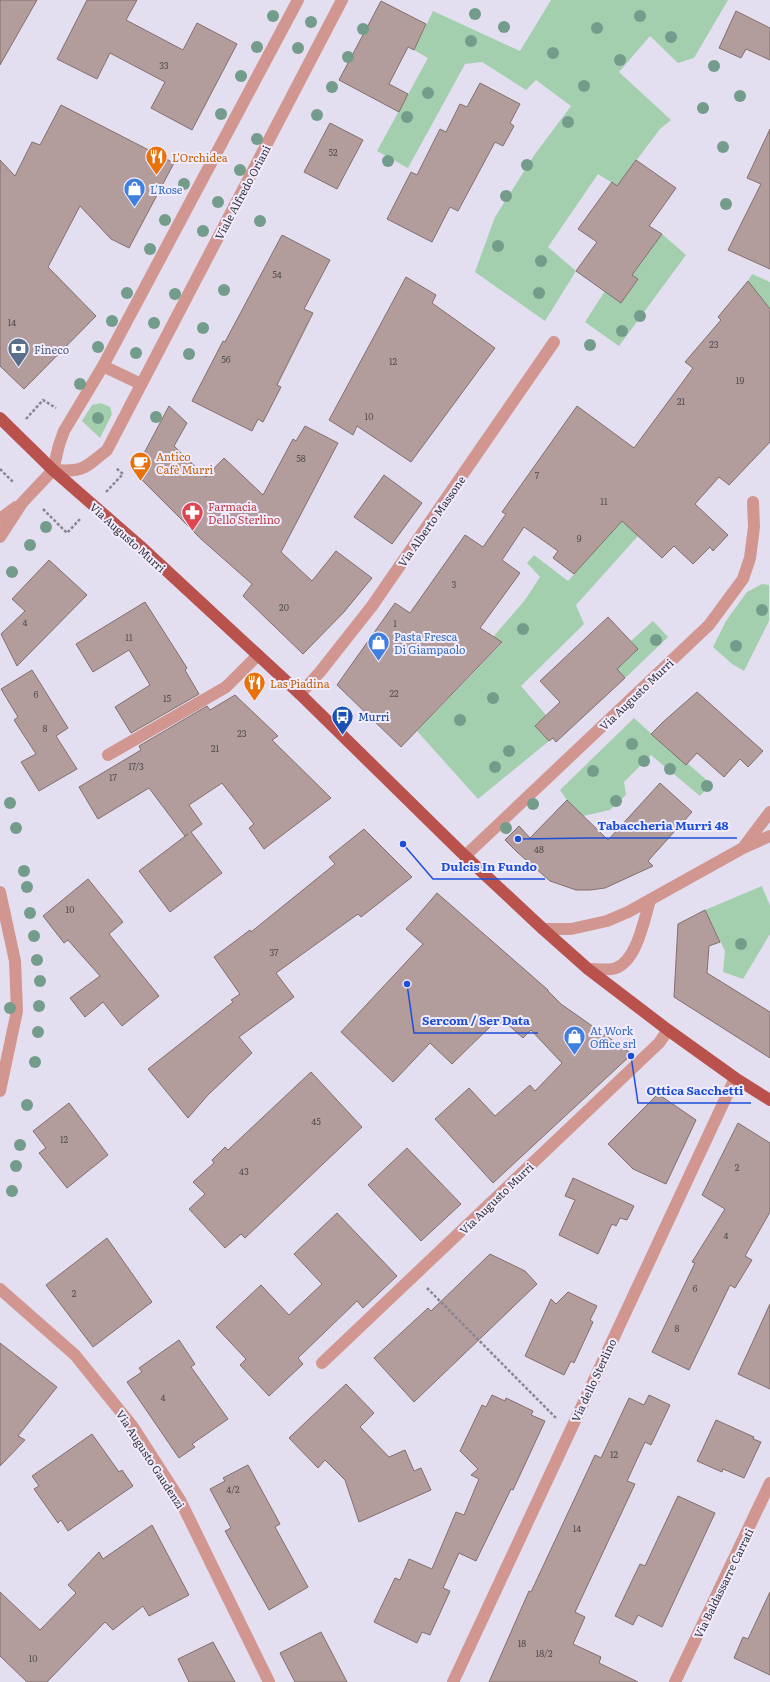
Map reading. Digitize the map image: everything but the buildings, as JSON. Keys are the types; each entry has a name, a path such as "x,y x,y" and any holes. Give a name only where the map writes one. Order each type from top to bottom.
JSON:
{"main road":[{"name":"Via Augusto Murri","path":"0,418 53,470 140,546 300,694 465,856 588,969 734,1078 770,1100"}],"street":[{"path":"0,537 22,503 53,470 64,431 103,366 298,0"},
{"name":"Viale Alfredo Oriani","path":"53,470 79,470 87,466 106,450 342,0"},
{"name":"Via Alberto Massone","path":"300,694 320,672 379,596 554,342"},
{"path":"103,366 141,384"},
{"name":"Via Augusto Murri","path":"465,856 709,625 743,580 750,558 754,528 753,502"},
{"path":"0,519 22,503"},
{"path":"108,755 226,687 258,655"},
{"path":"743,848 770,812"},
{"path":"543,929 571,928 607,920 628,912 743,848 770,836"},
{"path":"0,892 15,961 17,1011 0,1091"},
{"path":"588,969 616,968 627,959 636,946 650,900"},
{"name":"Via Augusto Murri","path":"322,1363 659,1043 668,1030"},
{"name":"Via dello Sterlino","path":"453,1682 734,1078"},
{"name":"Via Augusto Gaudenzi","path":"0,1289 75,1355 133,1427 180,1500 269,1682"},
{"name":"Via Baldassarre Carrati","path":"675,1682 770,1483"}],"path":[{"path":"15,432 43,400 52,407 58,408"},
{"path":"427,1287 569,1431"}],"green space":[{"path":"551,0 728,0 694,58 678,63 650,36 619,72 671,120 660,129 617,186 598,174 548,247 576,271 545,321 475,272 495,217 535,154 571,106 536,80 526,90 482,62 465,64 408,168 377,151 428,58 414,50 433,11 520,51"},
{"path":"662,234 686,255 619,346 585,322 605,291 621,303 638,279 632,275"},
{"path":"752,274 770,282 770,309 748,281"},
{"path":"101,403 110,407 112,414 100,438 82,421 92,405"},
{"path":"624,518 638,536 576,605 584,624 521,686 546,715 535,726 549,741 478,799 417,731 502,643 493,637 525,600 540,577 527,563 534,555 568,581"},
{"path":"762,584 769,585 769,621 744,671 732,664 713,647 726,621 747,592"},
{"path":"653,621 668,637 625,678 617,669 638,649 631,641"},
{"path":"634,718 667,748 669,747 711,784 700,796 651,755 624,782 626,795 610,810 583,816 567,800 560,790"},
{"path":"762,886 770,906 770,934 743,979 723,972 725,951 705,910"}],"place":[{"name":"L'Orchidea","path":"157,176"},
{"name":"L'Rose","path":"135,208"},
{"name":"Fineco","path":"18,368"},
{"name":"Antico Cafè Murri","path":"141,482"},
{"name":"Farmacia Dello Sterlino","path":"192,532"},
{"name":"Pasta Fresca Di Giampaolo","path":"378,662"},
{"name":"Las Piadina","path":"254,702"},
{"name":"Murri","path":"343,736"},
{"name":"Tabaccheria Murri 48","path":"518,839"},
{"name":"Dulcis In Fundo","path":"403,844"},
{"name":"Sercom / Ser Data","path":"407,984"},
{"name":"At Work Office srl","path":"575,1056"},
{"name":"Ottica Sacchetti","path":"631,1056"}]}
